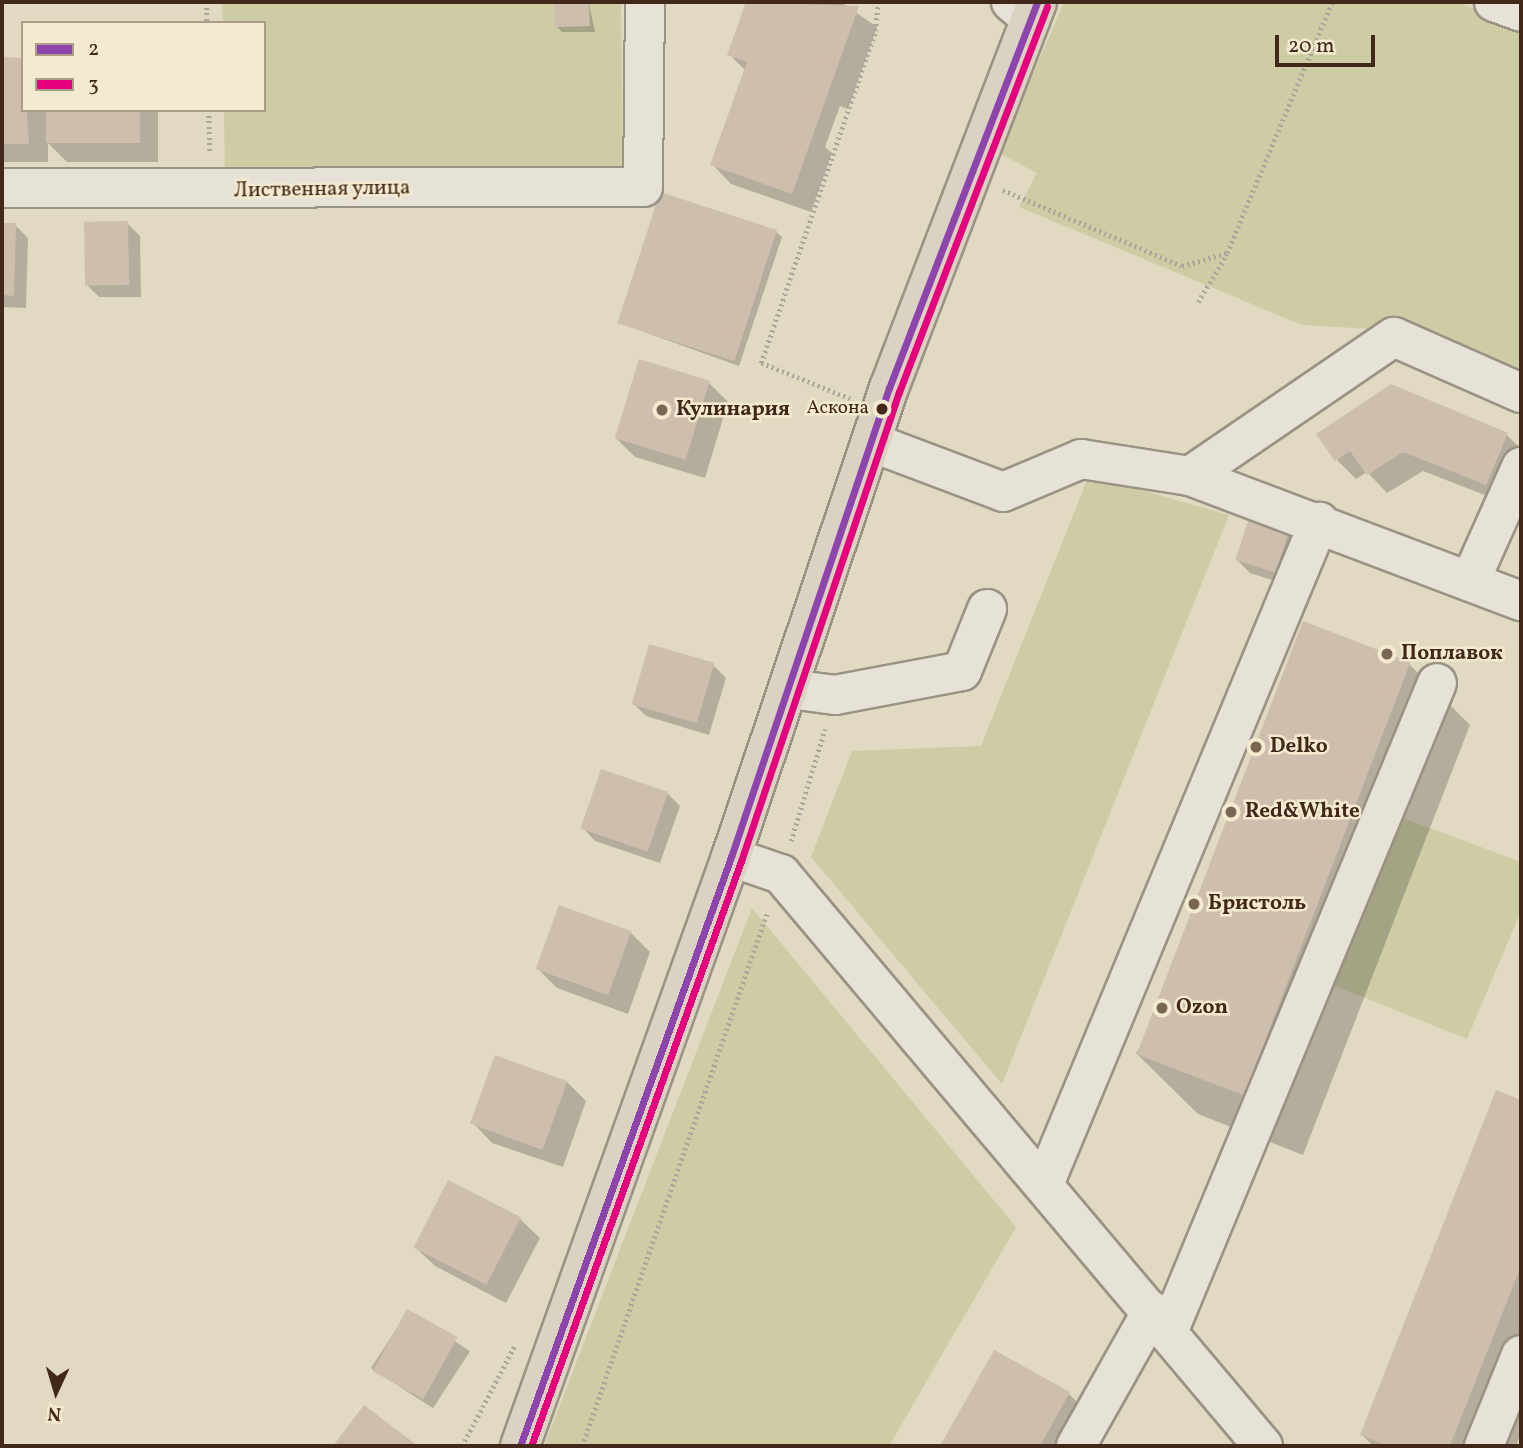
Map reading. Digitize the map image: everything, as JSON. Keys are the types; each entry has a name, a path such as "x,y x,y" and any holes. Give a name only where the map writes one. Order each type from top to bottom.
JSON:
{"main road":[{"path":"520,1446 731,857 871,442 1026,7"}],"street":[{"name":"Лиственная улица","path":"2,188 643,187 645,2"},
{"path":"1494,2 1521,12"},
{"path":"1190,476 1394,337 1521,393"},
{"path":"871,442 1003,492 1081,459 1190,476 1471,579 1521,601"},
{"path":"1471,579 1521,467"},
{"path":"1045,1182 1319,522"},
{"path":"789,689 835,695 962,671 987,609"},
{"path":"1076,1446 1161,1321 1437,684"},
{"path":"731,857 780,874 1045,1182 1263,1446"},
{"path":"1484,1446 1521,1355"}],"path":[{"path":"207,2 207,21"},
{"path":"851,399 761,363 875,31 878,2"},
{"path":"1198,302 1227,253 1332,2"},
{"path":"1000,189 1182,266 1227,253"},
{"path":"582,1446 780,874 835,695"}],"green space":[{"path":"222,2 621,2 623,173 225,178 224,112 266,112 266,21 223,21"},
{"path":"1064,2 1457,2 1521,26 1521,384 1391,330 1302,325 1019,207 1037,173 999,153"},
{"path":"1089,475 1229,515 1002,1084 811,857 852,751 981,746"},
{"path":"1384,811 1521,862 1521,911 1467,1039 1316,978"},
{"path":"752,908 1016,1227 889,1446 544,1446"}],"building":[{"path":"589,2 590,26 555,27 554,3"},
{"path":"746,2 859,6 792,194 710,165 747,62 727,55"},
{"path":"2,57 21,58 21,112 27,112 29,144 2,144"},
{"path":"46,112 140,112 140,143 46,143"},
{"path":"660,192 777,230 734,361 617,323"},
{"path":"128,221 129,285 85,286 84,222"},
{"path":"2,223 16,223 14,296 2,295"},
{"name":"Кулинария","path":"639,359 710,381 685,460 615,438"},
{"path":"1391,384 1508,433 1486,485 1403,452 1367,475 1350,451 1335,461 1316,434"},
{"path":"1249,518 1289,531 1275,573 1235,560"},
{"path":"1303,621 1410,662 1244,1095 1137,1054"},
{"path":"649,644 714,663 697,723 632,705"},
{"path":"601,769 668,792 648,852 580,829"},
{"path":"559,905 631,931 608,995 536,969"},
{"path":"495,1055 567,1081 542,1150 470,1124"},
{"path":"1496,1090 1521,1100 1521,1266 1450,1446 1387,1446 1360,1435"},
{"path":"448,1180 521,1217 487,1285 413,1248"},
{"path":"407,1309 458,1337 423,1399 373,1371"},
{"path":"994,1350 1070,1392 1040,1446 940,1446"},
{"path":"364,1405 418,1446 333,1446"}],"transit line":[{"name":"2","path":"520,1446 731,857 889,388 1037,2"},
{"name":"3","path":"531,1446 741,861 899,392 1047,6"}],"place":[{"name":"Аскона","path":"882,409"},
{"name":"Кулинария","path":"662,410"},
{"name":"Поплавок","path":"1387,654"},
{"name":"Delko","path":"1256,747"},
{"name":"Red&White","path":"1231,812"},
{"name":"Бристоль","path":"1194,904"},
{"name":"Ozon","path":"1162,1008"}]}
